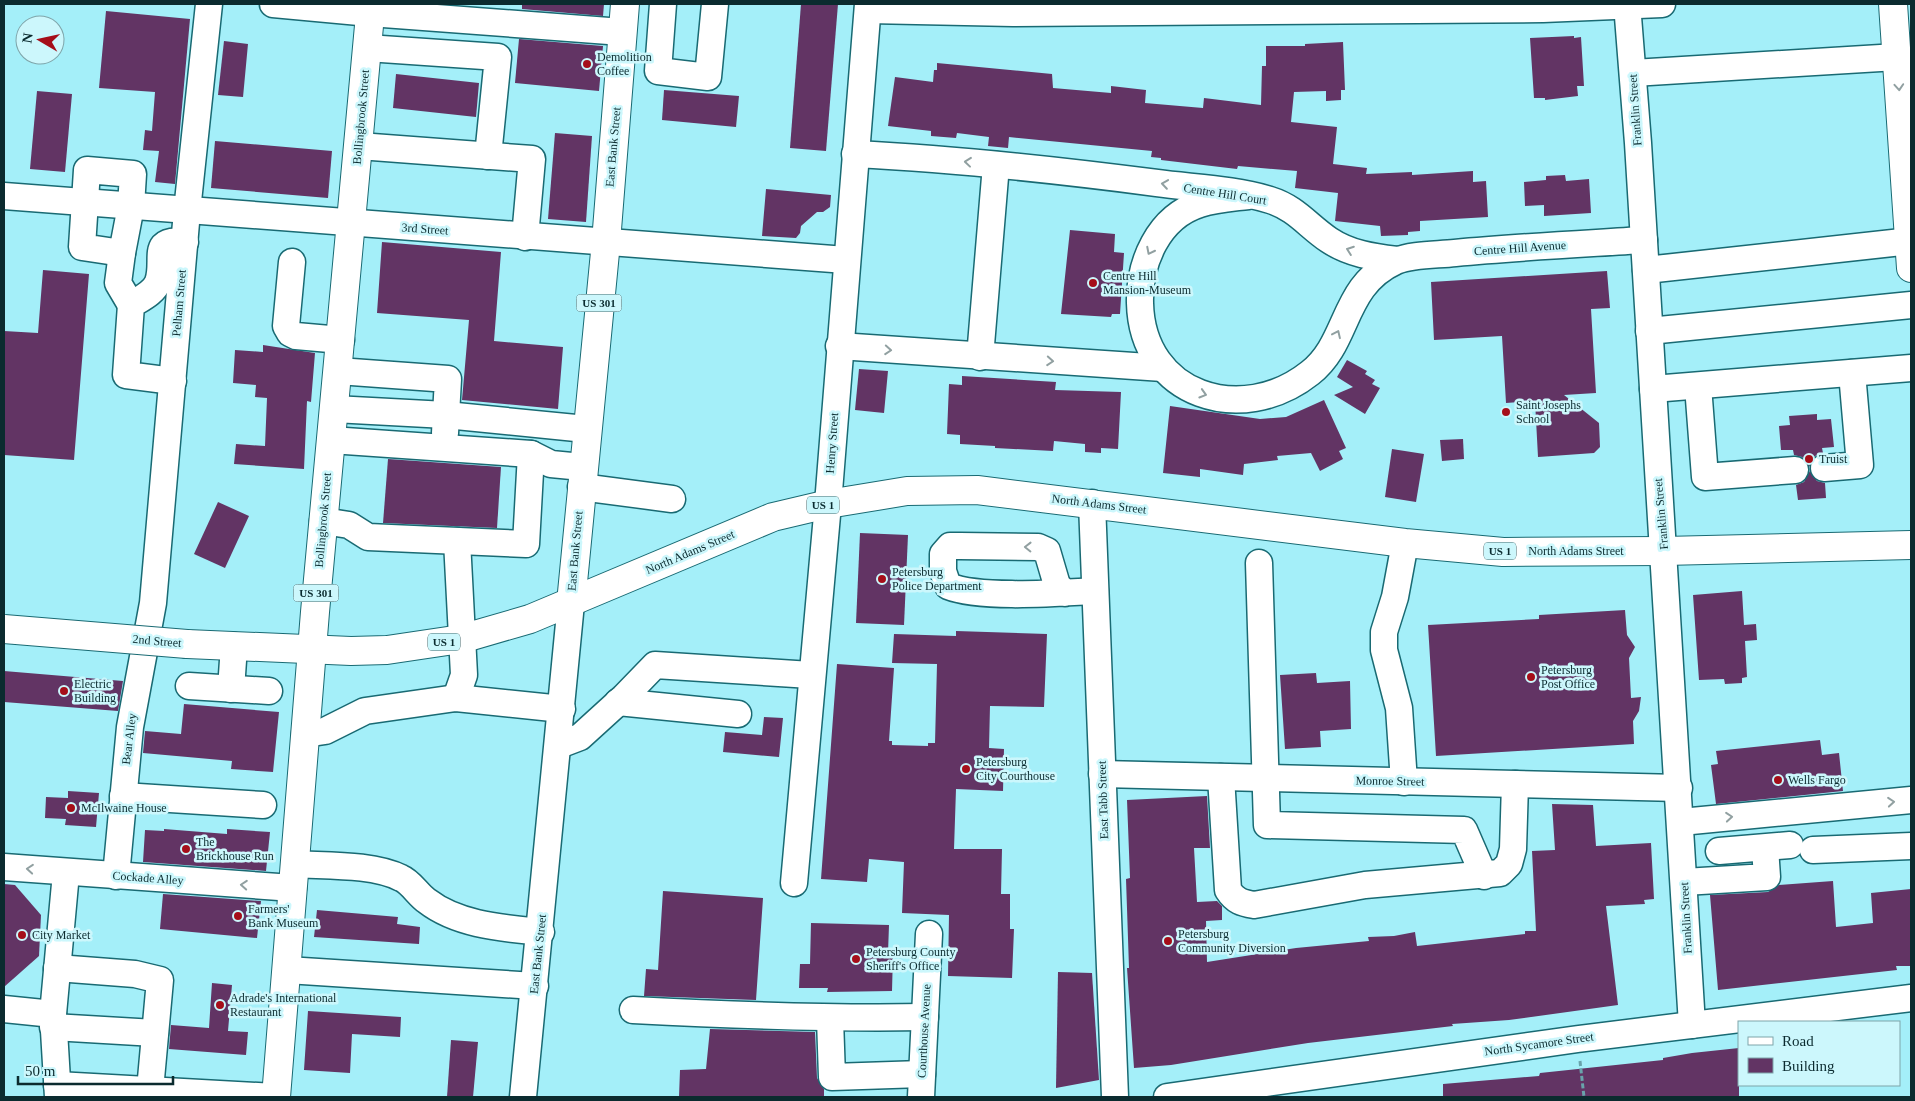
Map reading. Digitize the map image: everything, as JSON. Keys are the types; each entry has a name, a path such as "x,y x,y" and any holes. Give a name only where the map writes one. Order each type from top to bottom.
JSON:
{"main road":[{"name":"East Bank Street","path":"571,603 586,429 606,242 625,4"},
{"path":"1893,4 1901,49 1908,163 1911,268"},
{"name":"Bollingbrook Street","path":"276,1097 323,521 371,8"},
{"name":"North Adams Street","path":"312,650 387,650 461,639 530,619 571,603 773,517 828,504 907,491 977,490 1405,543 1503,552 1664,551 1911,545"},
{"name":"2nd Street","path":"4,629 187,644 312,650"}],"street":[{"name":"Pelham Street","path":"153,603 184,242 209,4"},
{"path":"273,4 371,8 622,32"},
{"path":"663,4 658,71 708,76 715,4"},
{"name":"Franklin Street","path":"1627,4 1664,551 1692,1025"},
{"path":"868,7 1013,13 1543,9 1662,4"},
{"name":"Henry Street","path":"794,883 811,675 828,504 839,346 868,7"},
{"path":"367,48 498,57 488,156"},
{"path":"1632,73 1901,49"},
{"path":"359,146 532,159 525,237"},
{"name":"Centre Hill Court","path":"855,154 996,165 1130,180 1270,200 1290,209 1328,239 1346,250 1367,256 1397,260"},
{"path":"980,357 996,165"},
{"name":"3rd Street","path":"4,196 352,224 846,260"},
{"path":"1248,196 1199,204 1179,215 1163,230 1150,249 1141,270 1139,285 1140,313 1146,340 1163,368 1179,383 1191,389 1222,399 1252,399 1268,396 1289,388 1310,373 1325,358 1358,292 1376,272 1397,260"},
{"path":"84,202 82,247 122,253"},
{"path":"131,206 118,283 131,305 126,375 172,381"},
{"path":"131,305 155,288 159,281 162,247 165,242 171,240 184,242"},
{"name":"Centre Hill Avenue","path":"1397,260 1501,249 1644,240"},
{"path":"1646,270 1910,241"},
{"path":"292,262 286,326 290,333 296,336 341,340"},
{"path":"1649,331 1911,306"},
{"path":"839,346 1163,368"},
{"path":"1653,389 1911,368"},
{"path":"338,371 448,379 444,448"},
{"path":"1824,468 1860,465 1852,373"},
{"path":"1698,386 1705,477 1795,470"},
{"path":"334,409 446,415 586,429"},
{"path":"331,440 532,454 582,477 672,500"},
{"path":"323,521 349,525 368,537 526,544 532,454"},
{"name":"East Tabb Street","path":"1092,503 1115,1097"},
{"path":"456,698 464,675 457,541"},
{"path":"1404,782 1399,708 1384,650 1384,632 1395,597 1405,543"},
{"path":"1259,563 1267,825 1464,830 1484,876"},
{"path":"1065,593 1095,591"},
{"name":"Bear Alley","path":"116,876 130,727 153,603"},
{"name":"East Bank Street","path":"527,1093 535,986 571,603"},
{"path":"231,688 234,646"},
{"path":"559,745 580,737 655,665 811,675"},
{"path":"189,686 269,691"},
{"path":"305,734 326,731 365,711 456,698 562,709"},
{"path":"618,702 738,714"},
{"name":"Monroe Street","path":"1102,774 1679,788"},
{"path":"1222,777 1228,890 1234,899 1243,904 1254,905 1365,885 1444,877 1484,876 1500,873 1509,864 1513,849 1515,784"},
{"path":"123,796 263,805"},
{"path":"1681,822 1911,800"},
{"path":"1719,851 1911,846"},
{"path":"1684,882 1767,877 1789,848"},
{"name":"Cockade Alley","path":"4,867 116,876 294,876 377,870 403,878 427,901 455,917 540,932"},
{"path":"66,872 53,1020 57,1091 150,1090 276,1097"},
{"name":"Courthouse Avenue","path":"922,1086 929,934"},
{"path":"57,968 135,974 160,980 150,1090"},
{"path":"287,970 535,986"},
{"name":"North Sycamore Street","path":"1167,1097 1578,1039 1911,998"},
{"path":"4,1010 53,1020 155,1033"},
{"path":"633,1010 768,1014 830,1019 925,1017"},
{"path":"830,1019 832,1077 922,1086"}],"path":[{"path":"1578,1039 1584,1097"}],"building":[{"path":"522,4 604,4 603,16 522,9"},
{"path":"801,4 838,4 826,151 790,148"},
{"path":"106,11 190,19 175,184 155,182 159,151 143,150 145,130 152,131 155,92 99,88"},
{"path":"1574,36 1574,38 1581,37 1584,86 1577,86 1578,96 1545,100 1545,98 1534,98 1530,38"},
{"path":"519,39 603,46 599,91 515,83"},
{"path":"224,41 248,44 243,97 218,95"},
{"path":"1343,42 1345,90 1341,90 1341,100 1326,101 1326,91 1294,92 1291,122 1337,127 1333,164 1367,168 1366,174 1412,172 1412,175 1473,171 1473,182 1486,181 1488,217 1420,221 1420,231 1408,232 1408,235 1381,236 1380,226 1335,221 1338,193 1295,188 1297,171 1238,166 1237,169 1161,160 1161,158 1151,157 1152,151 1009,137 1008,148 988,146 989,137 957,133 956,138 931,136 931,131 888,126 895,77 933,82 937,63 1052,74 1053,88 1111,93 1111,86 1146,90 1145,103 1203,108 1204,98 1261,105 1262,66 1266,66 1266,46 1305,46 1305,44"},
{"path":"396,74 479,83 476,117 393,108"},
{"path":"664,90 739,96 736,127 662,120"},
{"path":"37,91 72,94 65,172 30,169"},
{"path":"555,133 592,136 586,222 548,219"},
{"path":"215,141 332,151 328,198 211,188"},
{"path":"1565,175 1566,181 1589,179 1591,213 1544,216 1544,205 1525,206 1524,182 1546,180 1546,176"},
{"path":"766,189 831,195 830,207 823,212 817,212 801,226 800,233 796,238 762,236"},
{"name":"Centre Hill Mansion-Museum","path":"1070,230 1115,234 1114,252 1124,253 1120,314 1112,314 1111,317 1061,314"},
{"path":"382,242 501,252 494,341 563,347 558,409 462,400 469,320 377,313"},
{"path":"43,270 89,274 74,460 4,455 4,331 38,333"},
{"path":"1607,271 1610,308 1591,309 1596,393 1564,395 1599,423 1600,447 1594,453 1538,457 1535,401 1506,403 1502,336 1434,340 1431,282"},
{"path":"263,345 315,353 311,402 307,401 304,469 234,464 236,444 265,446 267,398 255,397 256,385 233,383 235,350 263,352"},
{"path":"1347,360 1367,371 1365,374 1375,380 1372,384 1380,388 1365,414 1334,395 1353,387 1337,377"},
{"path":"859,369 888,371 884,413 855,410"},
{"path":"962,376 1056,382 1055,390 1121,392 1118,449 1101,448 1101,453 1085,452 1085,444 1054,441 1053,451 960,444 960,435 947,434 949,384 962,385"},
{"path":"1324,400 1346,448 1339,451 1343,459 1320,471 1311,453 1277,456 1278,460 1244,464 1243,475 1200,469 1200,477 1163,473 1170,406 1260,419 1286,417"},
{"name":"Truist","path":"1817,414 1817,420 1831,419 1834,447 1822,448 1823,453 1815,456 1809,467 1802,457 1794,455 1793,450 1781,450 1779,426 1790,425 1789,416"},
{"path":"1463,439 1464,459 1442,461 1440,440"},
{"path":"1392,449 1424,454 1416,502 1385,497"},
{"path":"388,459 501,467 497,528 383,523"},
{"path":"1810,471 1817,481 1825,483 1826,498 1798,500 1796,485 1804,482"},
{"path":"218,502 249,516 225,568 194,554"},
{"name":"Petersburg Police Department","path":"860,533 908,535 904,625 856,623"},
{"path":"1742,591 1744,625 1756,624 1757,640 1745,641 1747,677 1742,678 1742,683 1725,684 1724,679 1699,680 1693,595"},
{"name":"Petersburg Post Office","path":"1625,610 1627,635 1635,647 1629,658 1631,698 1641,697 1639,711 1633,721 1634,744 1436,756 1428,625 1539,619 1539,615"},
{"path":"956,631 1047,634 1044,707 990,706 989,748 1004,749 1003,791 956,789 954,849 1002,849 1001,894 1010,894 1010,929 1014,929 1012,978 948,976 949,915 902,913 904,862 869,859 867,882 821,879 837,664 894,668 889,741 892,741 892,745 928,746 928,743 935,743 937,664 892,663 894,634 956,636"},
{"name":"Electric Building","path":"4,671 123,681 118,711 4,702"},
{"path":"1316,673 1317,683 1350,681 1351,729 1320,731 1321,747 1285,749 1280,675"},
{"path":"184,704 279,712 273,772 231,769 232,761 143,753 145,731 181,734"},
{"path":"764,717 783,718 779,757 723,752 725,732 762,735"},
{"name":"Wells Fargo","path":"1820,740 1822,755 1839,753 1843,791 1716,804 1711,765 1718,764 1716,751"},
{"name":"McIlwaine House","path":"68,791 99,793 96,827 65,825 66,819 45,818 46,797 68,798"},
{"path":"1207,796 1210,848 1194,848 1197,902 1217,901 1222,906 1222,920 1206,921 1207,962 1296,948 1369,941 1368,937 1394,936 1415,932 1417,946 1525,934 1525,931 1536,931 1532,851 1555,850 1552,804 1593,805 1596,846 1651,843 1654,899 1644,900 1645,904 1606,906 1618,1005 1509,1020 1452,1024 1453,1026 1308,1043 1171,1065 1134,1068 1127,968 1129,968 1126,879 1130,878 1127,800"},
{"path":"164,829 227,834 227,829 270,832 266,871 143,862 145,830 164,831"},
{"path":"1833,881 1836,927 1873,923 1871,893 1911,889 1911,966 1896,966 1897,970 1718,990 1710,895 1768,892 1779,885"},
{"name":"City Market","path":"4,884 15,885 41,915 39,956 4,987"},
{"path":"663,891 763,898 756,1000 644,996 646,969 658,970"},
{"path":"163,894 261,901 257,938 160,929"},
{"path":"317,910 398,917 397,924 420,927 419,944 314,937"},
{"path":"811,923 889,925 888,953 893,953 892,991 827,992 828,988 799,988 800,964 810,964"},
{"path":"1058,972 1092,973 1099,1080 1056,1088"},
{"name":"Adrade's International Restaurant","path":"212,983 232,985 228,1031 248,1032 246,1055 169,1049 171,1025 209,1028"},
{"path":"308,1011 401,1017 400,1037 352,1034 350,1073 304,1070"},
{"path":"710,1029 815,1032 817,1078 824,1089 824,1097 679,1097 680,1070 706,1069"},
{"path":"451,1040 478,1042 473,1097 447,1097"},
{"path":"1738,1048 1739,1097 1443,1097 1443,1084 1539,1076 1540,1073 1663,1060 1663,1058"}],"place":[{"name":"Demolition Coffee","path":"587,64"},
{"name":"Centre Hill Mansion-Museum","path":"1093,283"},
{"name":"Saint Josephs School","path":"1506,412"},
{"name":"Truist","path":"1809,459"},
{"name":"Petersburg Police Department","path":"882,579"},
{"name":"Petersburg Post Office","path":"1531,677"},
{"name":"Electric Building","path":"64,691"},
{"name":"Petersburg City Courthouse","path":"966,769"},
{"name":"Wells Fargo","path":"1778,780"},
{"name":"McIlwaine House","path":"71,808"},
{"name":"The Brickhouse Run","path":"186,849"},
{"name":"Farmers' Bank Museum","path":"238,916"},
{"name":"City Market","path":"22,935"},
{"name":"Petersburg Community Diversion","path":"1168,941"},
{"name":"Petersburg County Sheriff's Office","path":"856,959"},
{"name":"Adrade's International Restaurant","path":"220,1005"}]}
